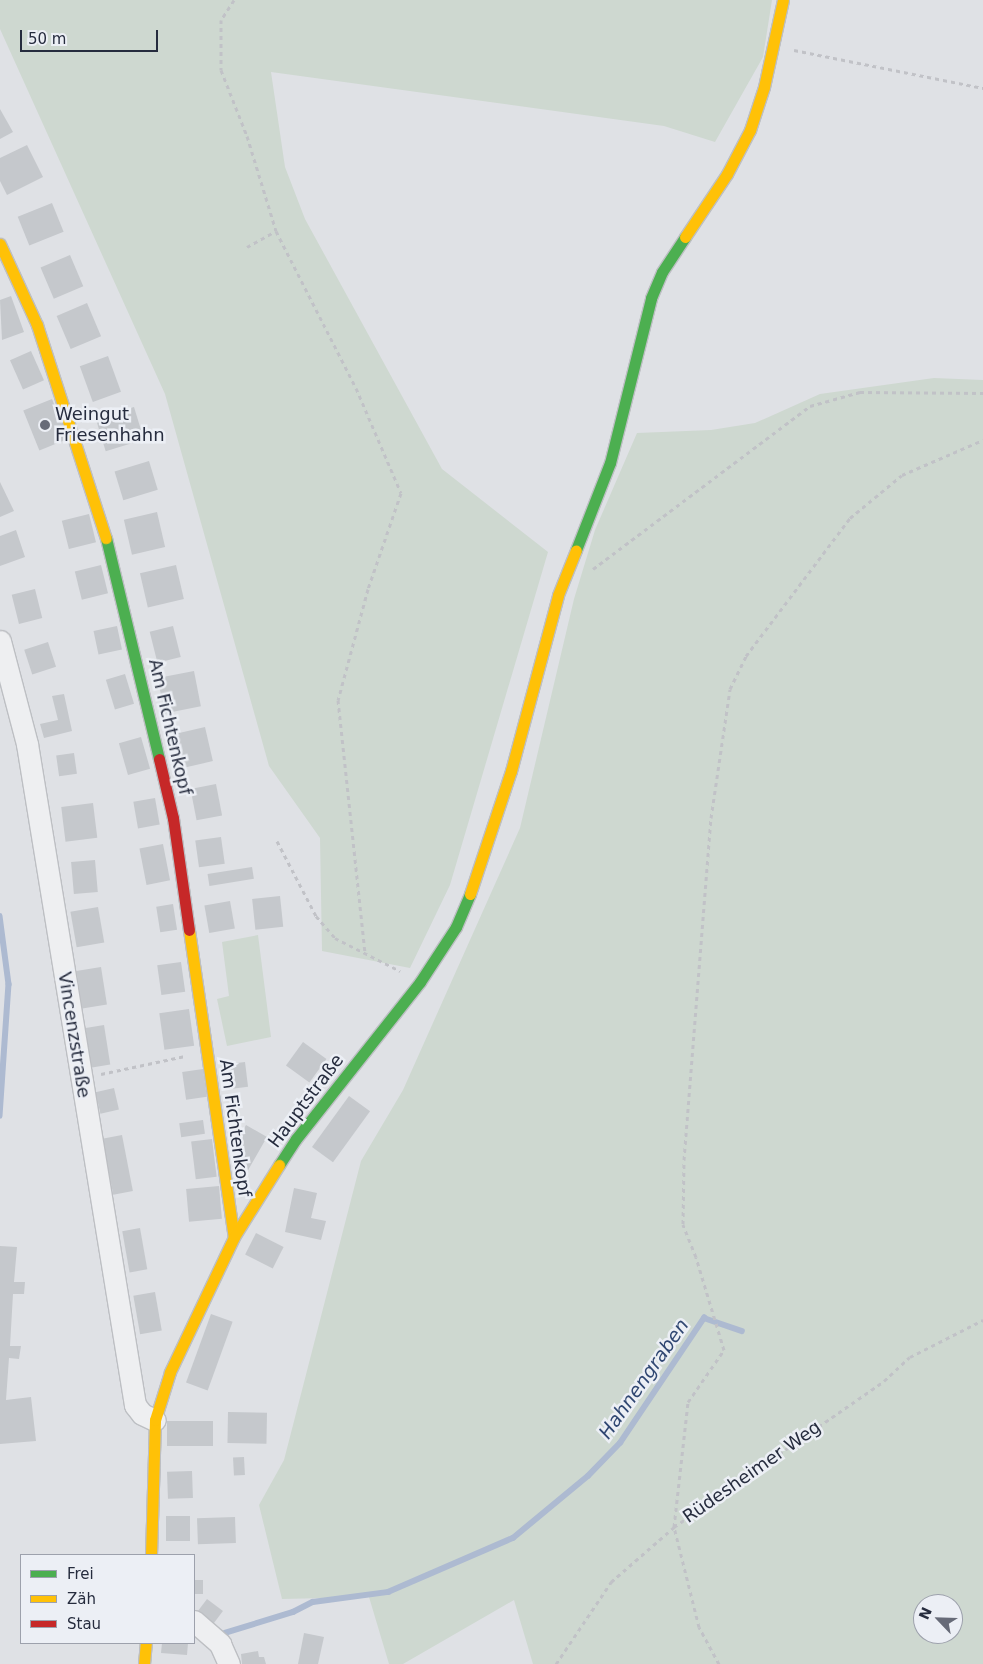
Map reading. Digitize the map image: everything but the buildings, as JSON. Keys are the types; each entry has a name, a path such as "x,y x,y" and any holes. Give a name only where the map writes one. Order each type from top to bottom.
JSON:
{"street":[{"name":"Hauptstraße","path":"151,1554 155,1420 170,1372 234,1237 296,1139 420,982 456,926 494,825 553,612 610,463 638,340 651,298 662,272 727,174 750,130 774,46 782,0"},
{"name":"Am Fichtenkopf","path":"0,244 37,325 108,545 173,818 234,1237"},
{"name":"Vincenzstraße","path":"0,642 27,744 80,1079 135,1405 142,1414 155,1420"},
{"path":"195,1622 220,1644 229,1664"},
{"path":"144,1664 146,1644"}],"path":[{"path":"234,0 221,20 221,70 247,136 276,231 356,388 401,493 368,589 338,700 365,953"},
{"path":"774,46 983,88"},
{"path":"247,247 276,231"},
{"path":"590,571 810,406 860,392 983,392"},
{"path":"719,1664 699,1626 674,1527 688,1402 724,1350 683,1224 684,1160 711,818 730,689 746,656 850,518 902,475 983,440"},
{"path":"277,841 316,916 335,938 420,982"},
{"path":"80,1079 206,1051"},
{"name":"Rüdesheimer Weg","path":"556,1664 611,1582 674,1527 884,1381 910,1357 983,1320"}],"shaded area":[{"path":"0,0 772,0 763,57 715,142 664,126 271,72 285,167 305,219 442,469 548,552 450,885 410,968 322,951 320,838 269,766 165,394 0,29"},
{"path":"934,378 983,380 983,1664 533,1664 514,1600 403,1664 389,1664 369,1597 282,1599 259,1505 284,1460 361,1161 403,1090 520,828 574,599 595,530 637,433 711,430 755,423 820,394"},
{"path":"258,935 271,1037 227,1046 217,999 229,996 222,942"}],"waterway":[{"path":"0,916 9,984 0,1116"},
{"name":"Hahnengraben","path":"225,1633 293,1612 313,1602 388,1592 513,1538 588,1476 620,1443 704,1318 742,1331"}],"traffic: fast":[{"path":"576,550 610,463 651,298 662,272 685,237"},
{"path":"106,538 159,759"},
{"path":"279,1165 296,1139 420,982 456,927 470,894"}],"traffic: slow":[{"path":"685,237 727,174 750,130 764,87 783,0"},
{"path":"0,244 37,325 106,538"},
{"path":"470,894 511,771 558,595 576,550"},
{"path":"189,930 234,1237"},
{"path":"151,1554 155,1420 170,1372 234,1237 279,1165"},
{"path":"144,1664 146,1644"}],"traffic: jam":[{"path":"159,759 173,818 189,930"}],"place":[{"name":"Weingut Friesenhahn","path":"45,425"}]}
